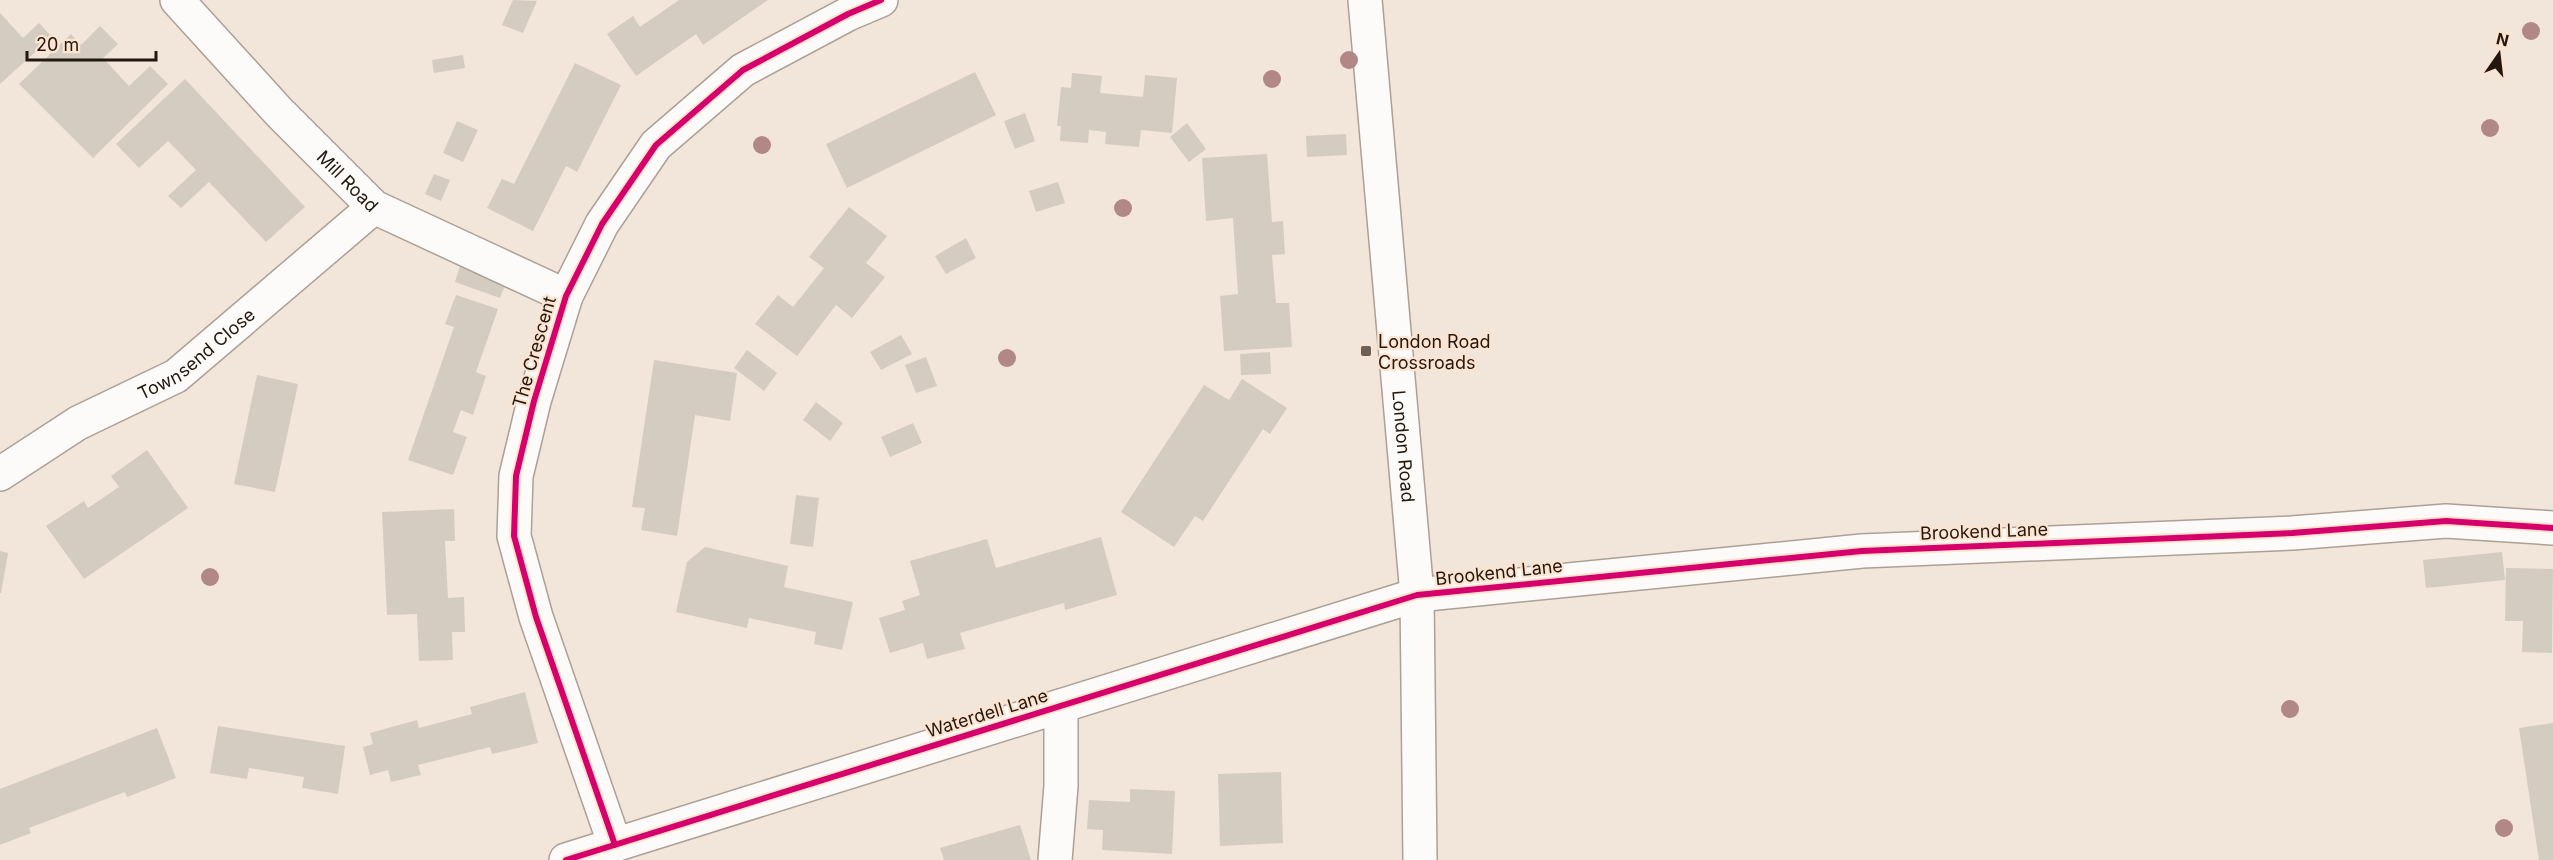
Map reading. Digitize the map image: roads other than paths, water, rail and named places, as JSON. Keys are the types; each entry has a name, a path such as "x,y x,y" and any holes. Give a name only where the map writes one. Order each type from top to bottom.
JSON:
{"street":[{"name":"Mill Road","path":"177,0 279,112 374,207 566,296"},
{"name":"The Crescent","path":"615,844 536,617 514,536 516,476 534,400 566,296 602,224 656,145 743,70 848,14 881,0"},
{"name":"London Road","path":"1365,0 1417,595 1420,860"},
{"name":"Townsend Close","path":"0,474 78,423 176,376 374,207"},
{"name":"Brookend Lane","path":"1417,595 1862,551 2292,533 2446,521 2553,528"},
{"name":"Waterdell Lane","path":"566,860 1417,595"},
{"path":"1055,860 1061,786 1061,706"}],"place":[{"name":"London Road Crossroads","path":"1366,351"}]}
